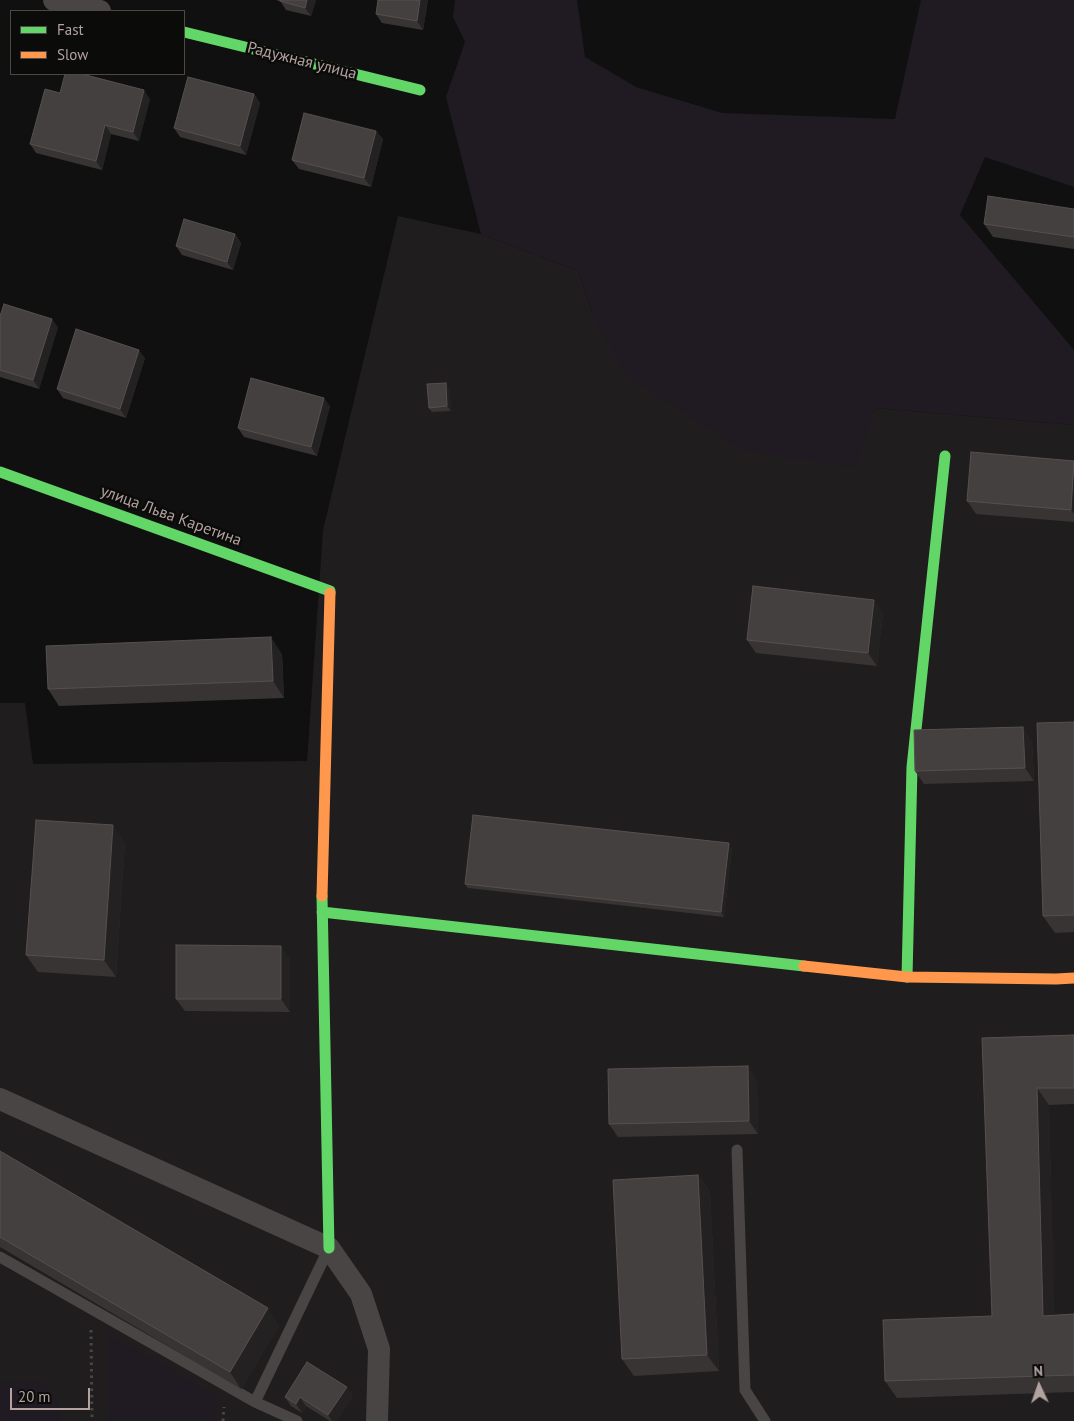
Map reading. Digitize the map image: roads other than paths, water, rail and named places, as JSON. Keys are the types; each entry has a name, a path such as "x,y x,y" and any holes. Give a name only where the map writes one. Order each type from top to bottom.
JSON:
{"street":[{"path":"54,0 96,10"},
{"name":"Радужная улица","path":"185,32 420,90"},
{"path":"907,977 912,767 945,456"},
{"name":"улица Льва Каретина","path":"0,472 330,591 322,912"},
{"path":"329,1248 322,912 907,977 1074,978"},
{"path":"0,1099 329,1248 361,1294 379,1349 377,1421"}],"lane":[{"path":"1056,979 1068,989"},
{"path":"737,1150 744,1390 765,1421"},
{"path":"255,1402 329,1248"},
{"path":"0,1257 255,1402 297,1421"}]}
